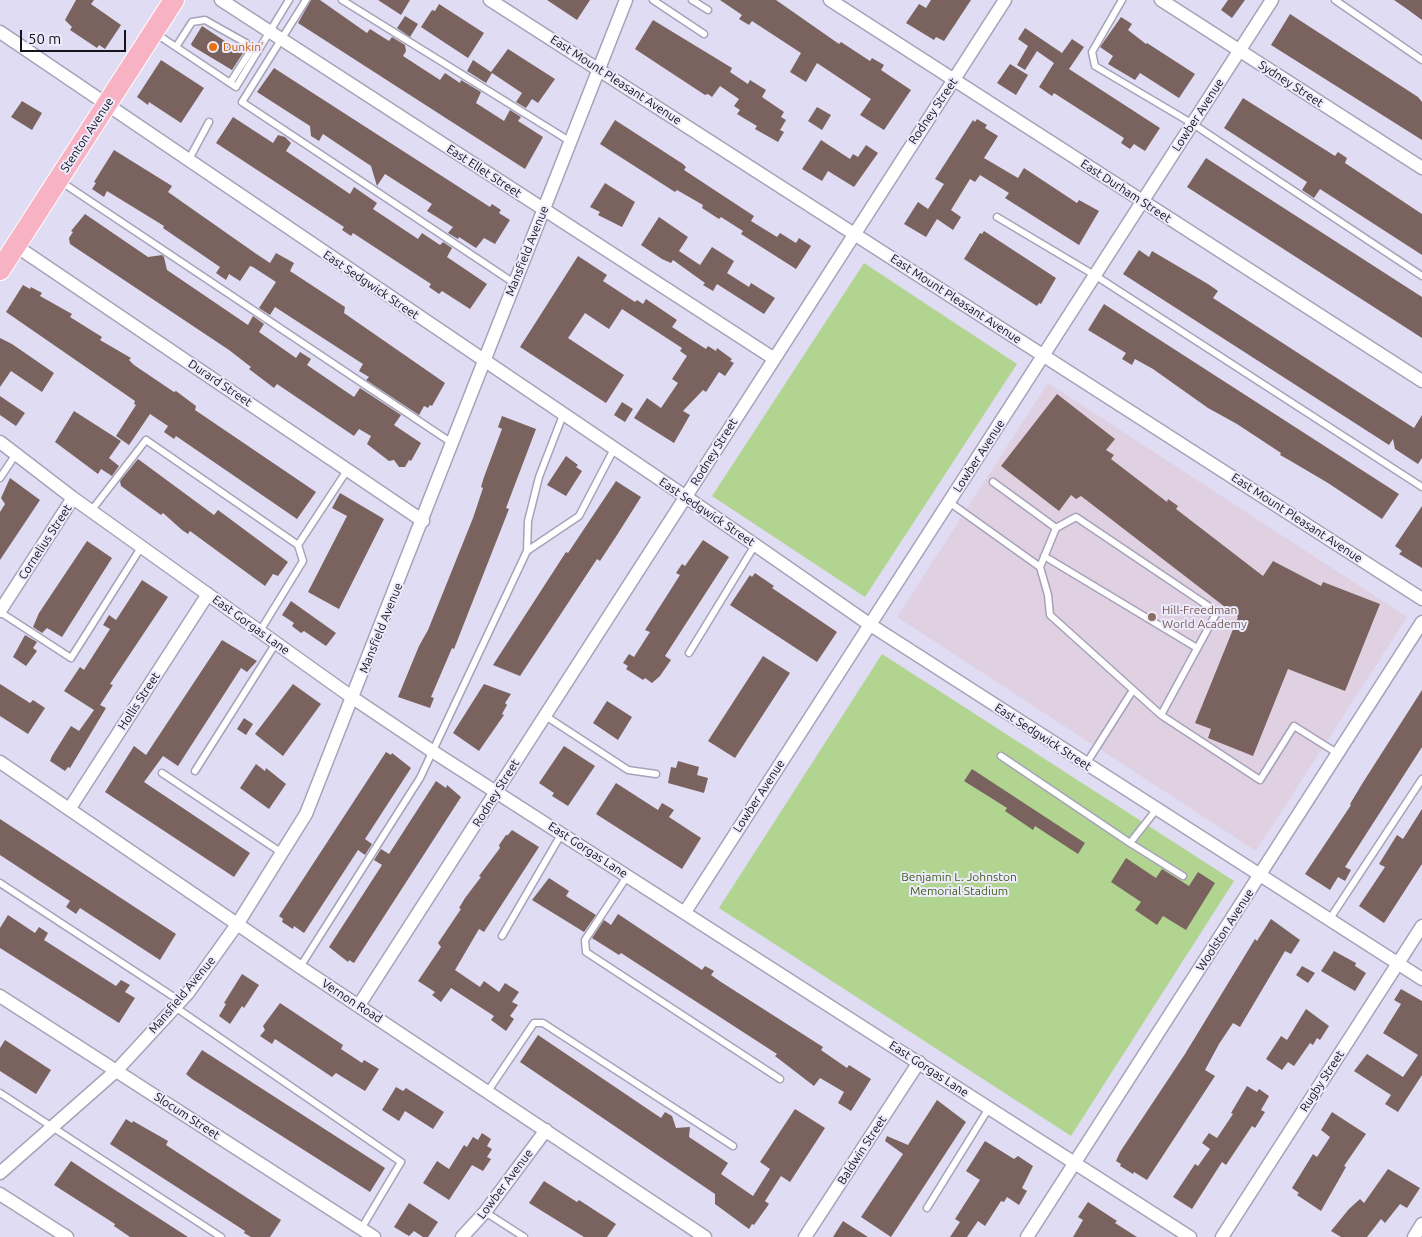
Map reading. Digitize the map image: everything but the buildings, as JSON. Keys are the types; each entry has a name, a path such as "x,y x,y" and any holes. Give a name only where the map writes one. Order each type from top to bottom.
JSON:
{"main road":[{"name":"Stenton Avenue","path":"0,270 174,0"}],"street":[{"name":"East Ellet Street","path":"221,0 773,358"},
{"name":"East Mount Pleasant Avenue","path":"490,0 1422,599"},
{"name":"Mansfield Avenue","path":"0,1173 117,1070 177,1004 238,923 306,814 423,521 452,442 626,0"},
{"name":"East Durham Street","path":"830,0 1422,381"},
{"name":"Sydney Street","path":"1161,0 1422,168"},
{"name":"Lowber Avenue","path":"685,912 869,624 1144,202 1272,0"},
{"name":"Rodney Street","path":"359,1005 498,791 544,715 686,497 773,358 954,81 1003,1"},
{"name":"East Sedgwick Street","path":"0,32 686,497 869,624 1422,979"},
{"name":"Durard Street","path":"16,246 423,521"},
{"name":"East Gorgas Lane","path":"0,442 73,498 353,698 432,751 498,791 1190,1237"},
{"name":"Cornelius Street","path":"0,611 73,498"},
{"name":"Hollis Street","path":"70,808 208,594"},
{"name":"Woolston Avenue","path":"1027,1237 1422,622"},
{"name":"Vernon Road","path":"0,762 70,808 300,967 705,1237"},
{"name":"Rugby Street","path":"1222,1237 1422,926"},
{"name":"Slocum Street","path":"0,996 374,1237"},
{"name":"Baldwin Street","path":"805,1237 918,1062"},
{"name":"Lowber Avenue","path":"462,1237 485,1212 546,1130"},
{"path":"0,1194 67,1237"},
{"path":"1414,1237 1422,1224"}],"lane":[{"path":"154,32 236,87 289,0"},
{"path":"306,0 242,102 514,284"},
{"path":"342,0 571,142"},
{"path":"653,0 704,34"},
{"path":"692,0 708,10"},
{"path":"1122,0 1092,52 1095,66 1193,124 1422,276"},
{"path":"1335,0 1422,60"},
{"path":"176,47 192,22 204,20 246,43 250,52 230,83"},
{"path":"188,161 210,122"},
{"path":"58,180 452,442"},
{"path":"997,217 1096,276 1422,487"},
{"path":"300,967 420,778 527,551 528,522 539,477 563,415"},
{"path":"92,511 146,440 298,545 303,561 260,631"},
{"path":"527,551 578,516 614,449"},
{"path":"0,478 16,454"},
{"path":"298,545 348,469"},
{"path":"992,482 1056,528"},
{"path":"949,502 1040,567"},
{"path":"1161,715 1217,612 1076,517 1056,528 1040,567 1048,595 1050,616 1161,715 1260,780 1294,726 1337,753"},
{"path":"689,653 756,545"},
{"path":"0,611 71,658 142,546"},
{"path":"1044,556 1197,648"},
{"path":"195,771 276,643"},
{"path":"1086,764 1133,690"},
{"path":"544,715 628,770 656,774"},
{"path":"1001,756 1130,843 1183,876"},
{"path":"162,773 282,853"},
{"path":"1329,920 1422,779"},
{"path":"1130,843 1156,810"},
{"path":"502,936 562,834"},
{"path":"628,875 585,940 586,952 780,1079"},
{"path":"0,883 177,1004 401,1162 361,1229"},
{"path":"488,1091 534,1023 543,1023 733,1146"},
{"path":"0,1093 221,1237"},
{"path":"927,1208 990,1108"},
{"path":"485,1212 524,1237"}],"shaded area":[{"name":"Hill-Freedman World Academy","path":"1048,383 1407,617 1256,851 897,617"}],"green space":[{"path":"864,263 1017,364 865,597 712,496"},
{"name":"Benjamin L. Johnston Memorial Stadium","path":"882,654 1234,881 1071,1136 719,908"}],"place":[{"name":"Dunkin'","path":"213,47"},
{"name":"Hill-Freedman World Academy","path":"1152,617"}]}
